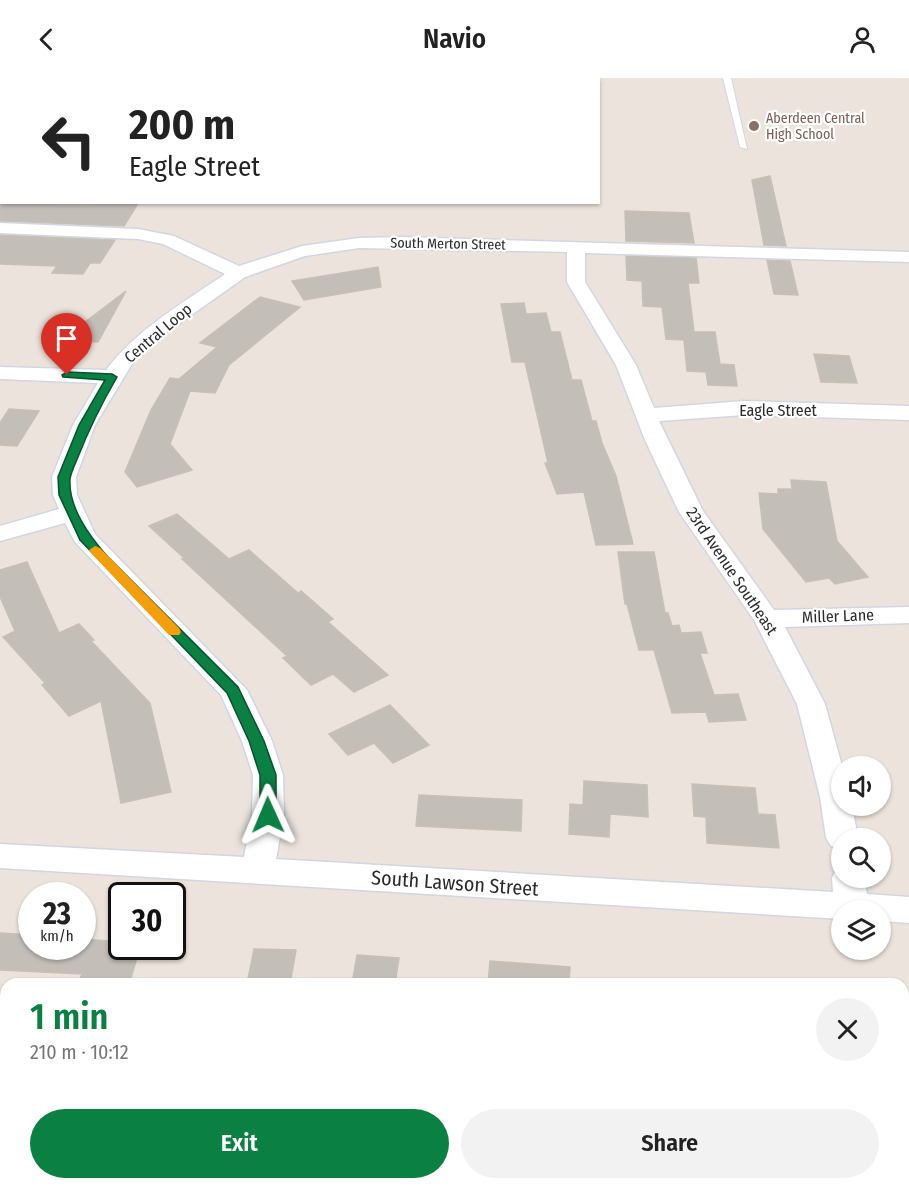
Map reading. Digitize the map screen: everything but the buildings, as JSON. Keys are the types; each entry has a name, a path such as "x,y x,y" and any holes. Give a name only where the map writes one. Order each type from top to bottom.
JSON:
{"street":[{"path":"0,228 105,231 158,238 168,240 238,273"},
{"name":"South Merton Street","path":"238,273 302,251 360,243 401,242 909,257"},
{"name":"23rd Avenue Southeast","path":"576,247 576,282 626,365 656,440 691,512 767,619 811,704 835,797 840,828"},
{"name":"Central Loop","path":"238,273 159,329 128,355 112,377 84,425 64,477 65,495 84,537 233,690 257,741 268,775 268,815 258,870"},
{"path":"0,373 112,377"},
{"name":"Eagle Street","path":"647,415 744,408 909,413"},
{"path":"0,534 73,513"},
{"name":"Miller Lane","path":"767,619 909,615"},
{"name":"South Lawson Street","path":"0,856 258,870 850,892 909,910"}],"lane":[{"path":"727,78 744,147"}],"slow traffic":[{"path":"95,550 174,632"}],"place":[{"name":"Aberdeen Central High School","path":"754,126"}],"route":[{"path":"67,375 112,377 84,425 64,477 65,495 73,513 84,537 104,560 233,690 257,741 268,775 268,815"}]}
